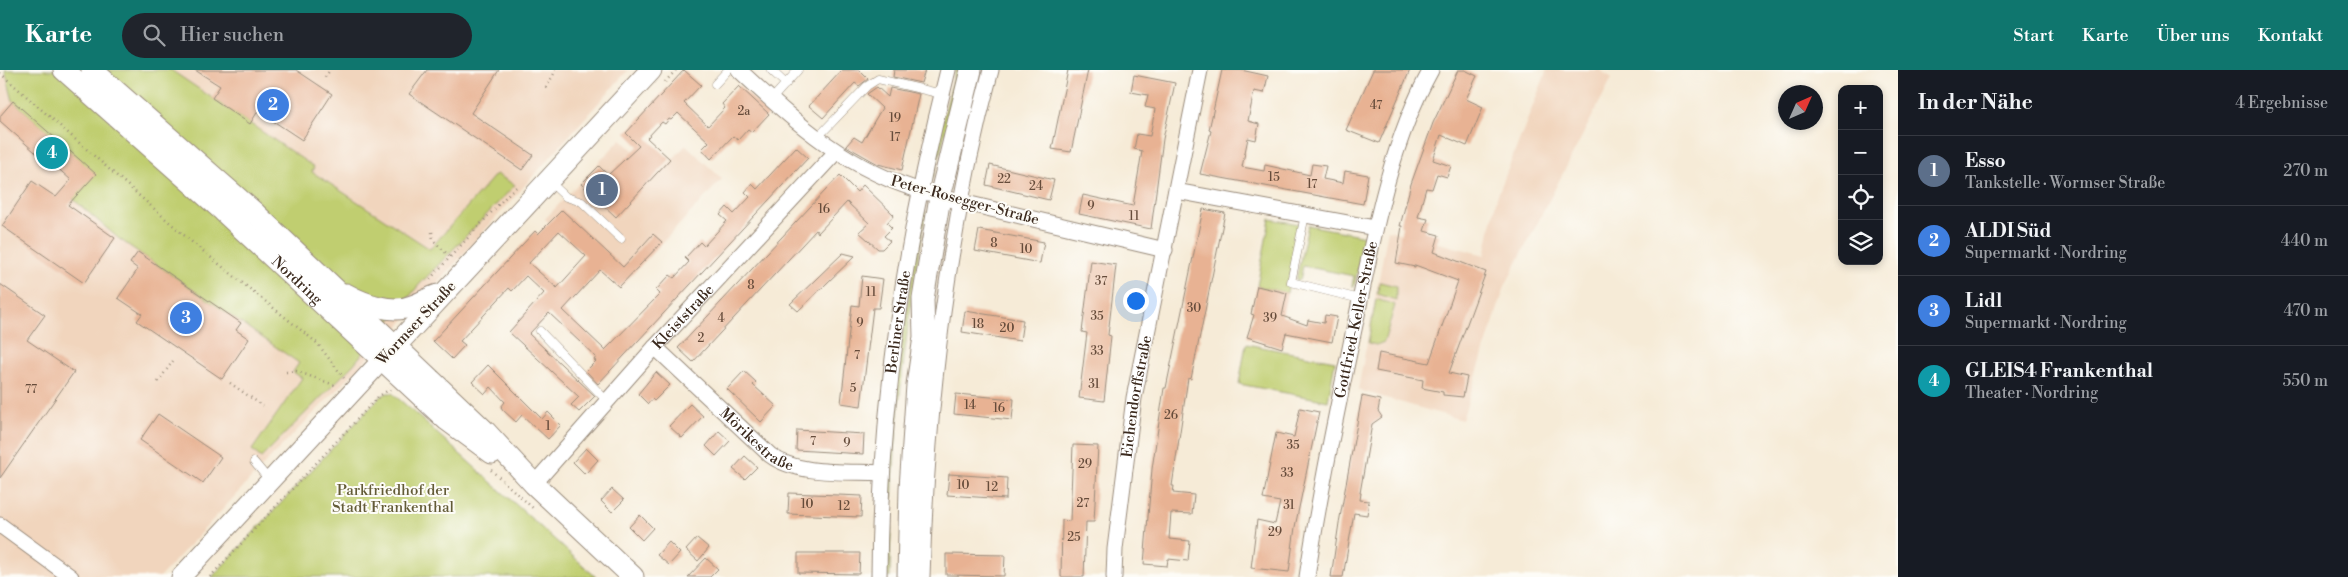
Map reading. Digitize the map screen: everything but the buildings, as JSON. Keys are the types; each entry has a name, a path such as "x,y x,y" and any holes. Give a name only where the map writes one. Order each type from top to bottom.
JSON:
{"main road":[{"name":"Nordring","path":"64,70 388,353 485,431 534,484 633,577"},
{"name":"Nordring","path":"92,70 256,214 335,288 388,353"},
{"name":"Wormser Straße","path":"388,353 651,70"},
{"name":"Berliner Straße","path":"895,577 897,488 905,380 911,335 923,299 940,197 971,70"},
{"path":"335,288 368,304 393,308 410,307 447,290"},
{"name":"Berliner Straße","path":"908,577 910,478 917,384 924,337 923,299"}],"street":[{"name":"Peter-Rosegger-Straße","path":"739,70 816,139 874,174 940,197 1164,250"},
{"name":"Berliner Straße","path":"879,577 882,473 887,398 896,321 920,191 948,70"},
{"path":"922,577 931,408 937,345 961,202 977,122 991,70"},
{"name":"Eichendorffstraße","path":"1114,577 1115,549 1134,398 1200,70"},
{"name":"Gottfried-Keller-Straße","path":"1307,577 1321,489 1375,228 1395,158 1431,70"},
{"name":"Kleiststraße","path":"534,484 655,347 836,152"},
{"path":"1176,191 1375,228"},
{"name":"Mörikestraße","path":"655,347 777,461 800,468 882,473"},
{"name":"Wormser Straße","path":"181,577 388,353"},
{"path":"0,525 71,577"}],"lane":[{"path":"715,84 728,70"},
{"path":"771,70 786,84"},
{"path":"771,100 798,70"},
{"path":"816,139 867,86 878,80 942,94"},
{"path":"549,181 566,197 582,202 621,239"},
{"path":"1304,215 1291,282 1360,299"},
{"path":"540,331 607,401"},
{"path":"254,462 270,481"}],"path":[{"path":"325,77 330,70"},
{"path":"546,88 556,70"},
{"path":"0,73 193,243 317,343 345,379"},
{"path":"432,232 433,240 450,257"},
{"path":"158,382 173,361"},
{"path":"286,372 296,371 338,387"},
{"path":"230,383 263,406"},
{"path":"210,577 378,397 392,387"},
{"path":"489,469 538,514"}],"shaded area":[{"path":"9,70 628,70 398,327 271,457 160,577 0,577 0,82"},
{"path":"1547,70 1600,70 1612,78 1505,286 1462,420 1358,390 1388,230 1485,255 1497,197"},
{"path":"621,139 659,174 686,145 722,179 620,288 545,219"}],"green space":[{"path":"5,70 171,70 314,167 312,172 430,249 496,174 515,185 419,285 353,365 261,458 252,450 302,378 293,372 299,363 118,238 73,199 95,174 13,101"},
{"path":"956,70 962,70 933,178 930,180 934,153"},
{"path":"922,211 926,212 905,348 896,439 890,577 886,577 892,403"},
{"path":"1270,219 1299,224 1287,293 1257,286"},
{"path":"1308,225 1365,236 1354,287 1352,285 1354,276 1303,266 1300,280 1296,280"},
{"path":"1380,282 1396,286 1396,300 1377,294"},
{"path":"1376,299 1395,305 1384,342 1376,345 1368,343"},
{"path":"1246,344 1335,361 1328,401 1239,384"},
{"name":"Parkfriedhof der Stadt Frankenthal","path":"387,393 392,393 408,407 596,577 212,577 379,398"}],"place":[{"name":"ALDI Süd","path":"273,105"},
{"name":"GLEIS4 Frankenthal","path":"52,153"},
{"name":"Esso","path":"602,190"},
{"name":"Lidl","path":"186,318"}]}
